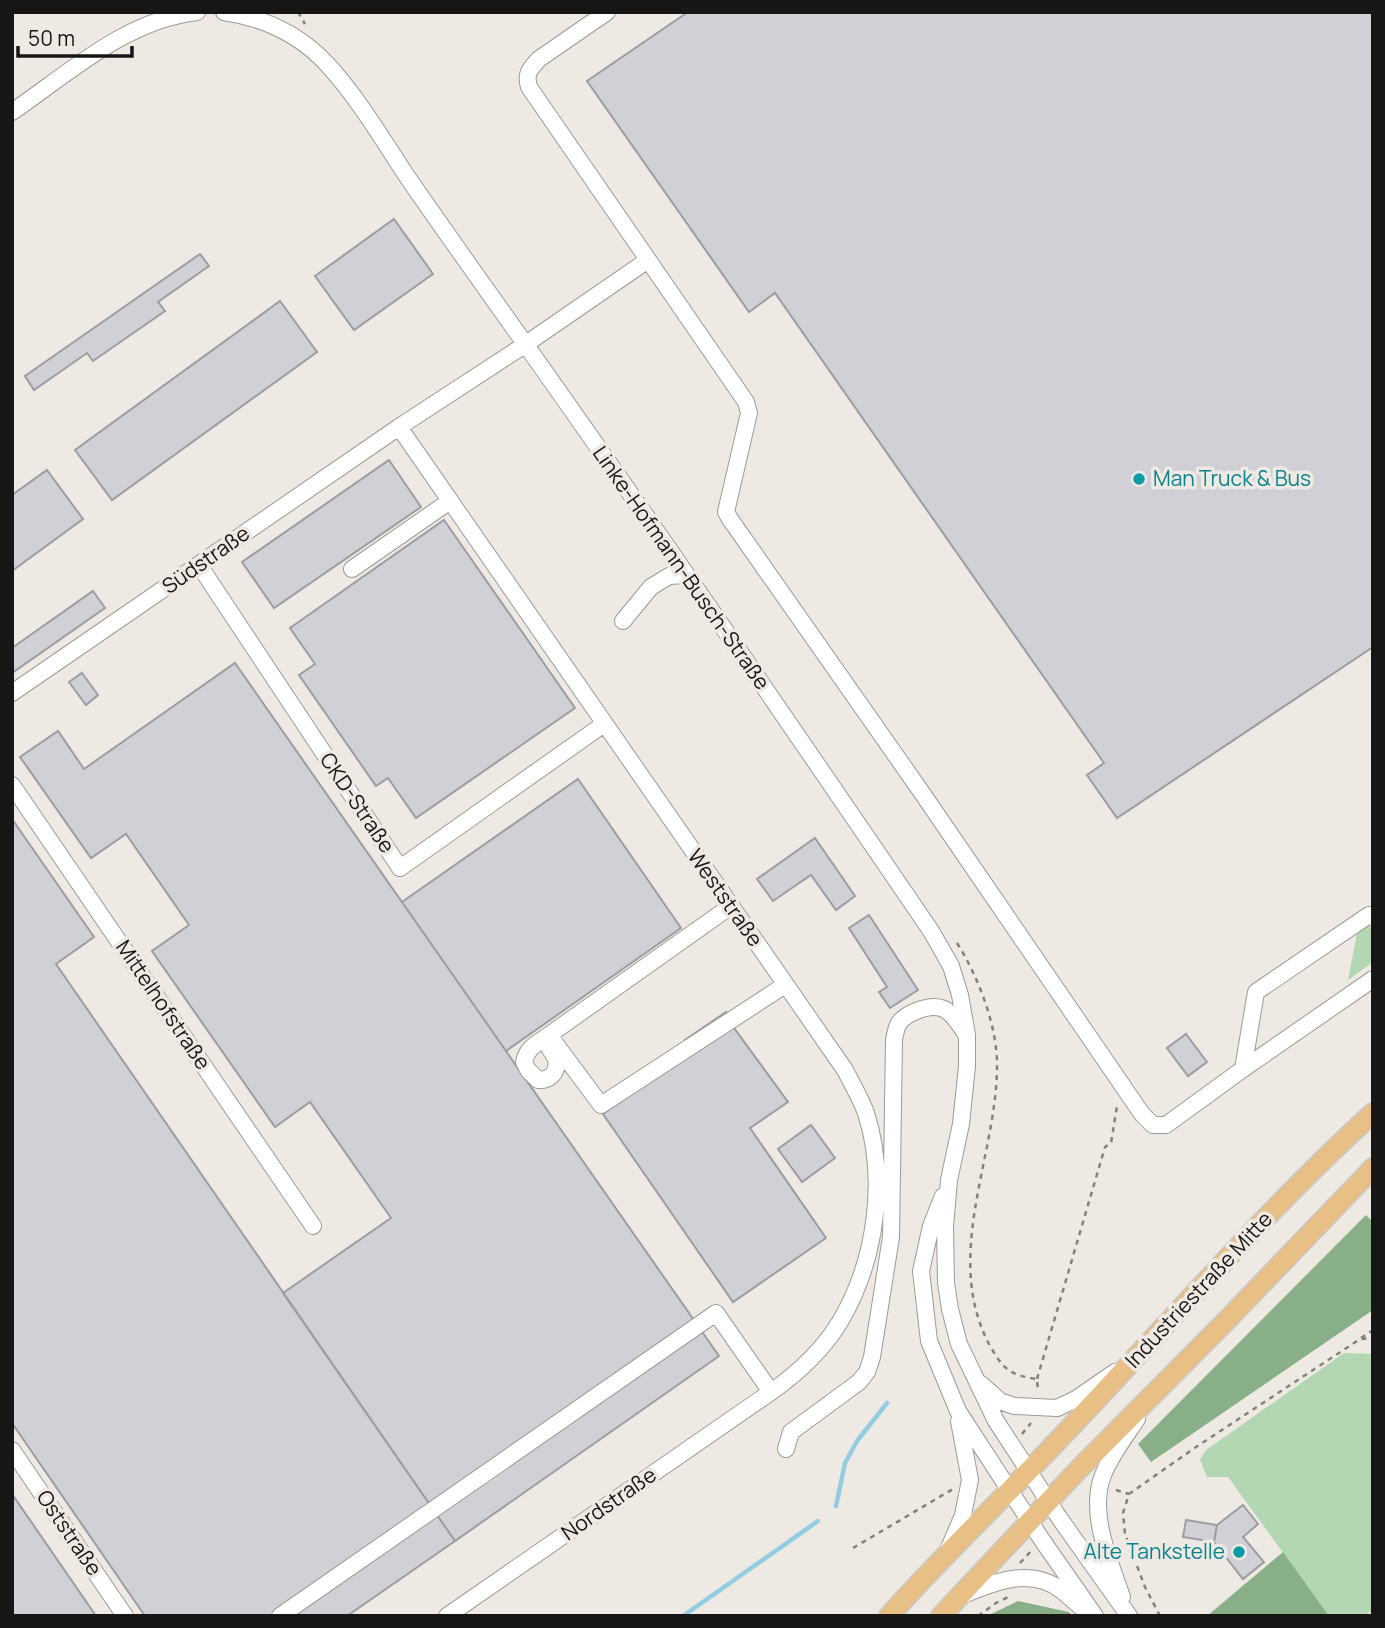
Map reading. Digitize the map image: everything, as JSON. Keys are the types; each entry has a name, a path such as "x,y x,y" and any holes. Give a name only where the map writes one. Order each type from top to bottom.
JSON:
{"main road":[{"name":"Industriestraße Mitte","path":"889,1616 1263,1221 1373,1113"},
{"name":"Industriestraße Mitte","path":"941,1616 1029,1521 1373,1168"}],"street":[{"path":"12,112 123,37 165,18 197,12"},
{"name":"Linke-Hofmann-Busch-Straße","path":"224,12 259,19 288,33 315,53 355,99 932,931 951,966 960,995 967,1035 967,1066 961,1124 948,1180 931,1226 921,1271 929,1341 958,1411 1092,1616"},
{"path":"607,12 539,59 526,78 529,87 746,402 749,413 726,512 1142,1114 1153,1125 1166,1125 1373,979"},
{"name":"Südstraße","path":"12,693 648,260"},
{"name":"Weststraße","path":"399,427 845,1070 865,1112 876,1162 876,1212 865,1262 854,1294 840,1321 809,1361 771,1392"},
{"path":"352,569 450,501"},
{"name":"CKD-Straße","path":"199,565 400,868 604,724"},
{"path":"623,621 651,587 669,576 686,575"},
{"name":"Mittelhofstraße","path":"12,785 313,1226"},
{"path":"731,906 549,1035 601,1105 785,985"},
{"path":"1243,1069 1256,992 1368,915 1373,917"},
{"path":"786,1449 791,1432 859,1381 867,1372 872,1357 891,1237 894,1040 898,1025 905,1016 932,1007 943,1008 956,1019 967,1035"},
{"name":"Linke-Hofmann-Busch-Straße","path":"948,1180 946,1283 959,1344 996,1421 1128,1614"},
{"path":"280,1616 716,1313 771,1392"},
{"path":"973,1377 1000,1401 1014,1406 1057,1408 1076,1399 1135,1359"},
{"name":"Nordstraße","path":"447,1616 771,1392"},
{"path":"1128,1614 1103,1539 1098,1507 1099,1493 1113,1454 1154,1394"},
{"path":"947,1553 963,1515 970,1479 958,1411"},
{"name":"Oststraße","path":"12,1450 125,1616"},
{"path":"957,1598 1007,1579 1036,1578 1059,1588 1092,1616"}],"path":[{"path":"298,12 302,21"},
{"path":"953,936 970,964 985,1007 993,1033 997,1067 991,1122 975,1202 970,1266 975,1303 984,1334 1006,1368 1018,1377 1037,1380"},
{"path":"1039,1408 1037,1380 1105,1147 1111,1143 1118,1103 1129,1094"},
{"path":"1160,1616 1145,1587 1125,1534 1123,1513 1129,1494 1373,1330"},
{"path":"1360,1339 1373,1338"},
{"path":"853,1548 970,1479"}],"green space":[{"path":"1372,926 1373,962 1348,980 1357,933"},
{"path":"1366,1215 1373,1222 1373,1310 1151,1462 1138,1444"},
{"path":"1344,1353 1373,1354 1373,1610 1364,1616 1329,1616 1228,1477 1207,1477 1200,1460 1206,1450"},
{"path":"1283,1552 1329,1616 1207,1616"},
{"path":"1018,1601 1069,1612 1072,1616 987,1616"}],"building":[{"name":"Man Truck & Bus","path":"688,12 1373,12 1373,647 1117,818 1087,775 1104,763 775,293 749,312 587,81"},
{"path":"394,219 433,274 354,330 315,276"},
{"path":"200,254 209,266 158,302 165,311 93,361 87,353 34,390 25,376"},
{"path":"280,301 317,352 112,500 75,450"},
{"path":"389,460 421,507 274,608 242,562"},
{"path":"47,470 83,519 12,571 12,495"},
{"path":"444,520 575,708 416,818 388,778 376,786 299,675 315,664 290,628"},
{"path":"93,591 105,608 12,673 12,648"},
{"path":"235,663 719,1356 455,1541 283,1293 391,1218 310,1102 275,1127 152,951 189,925 126,834 91,858 20,757 58,731 84,769"},
{"path":"82,673 98,695 86,705 69,682"},
{"path":"578,779 681,928 506,1051 402,902"},
{"path":"12,819 94,937 56,964 455,1541 347,1616 145,1616 12,1423"},
{"path":"815,838 855,896 836,910 811,875 773,901 757,879"},
{"path":"869,915 918,990 890,1008 879,992 887,987 849,928"},
{"path":"726,1012 729,1021 788,1102 750,1128 826,1238 733,1302 603,1114 692,1051 685,1040"},
{"path":"1186,1034 1207,1062 1188,1076 1167,1048"},
{"path":"811,1125 835,1158 802,1182 778,1149"},
{"path":"12,1494 96,1616 12,1616"},
{"name":"Alte Tankstelle","path":"1243,1505 1258,1524 1243,1537 1264,1562 1243,1579 1214,1542 1217,1525"},
{"name":"Alte Tankstelle","path":"1186,1520 1217,1525 1214,1542 1183,1537"}],"waterway":[{"path":"836,1506 845,1463 857,1441 887,1403"},
{"path":"683,1616 818,1521"}],"place":[{"name":"Man Truck & Bus","path":"1139,479"},
{"name":"Alte Tankstelle","path":"1239,1552"}]}
